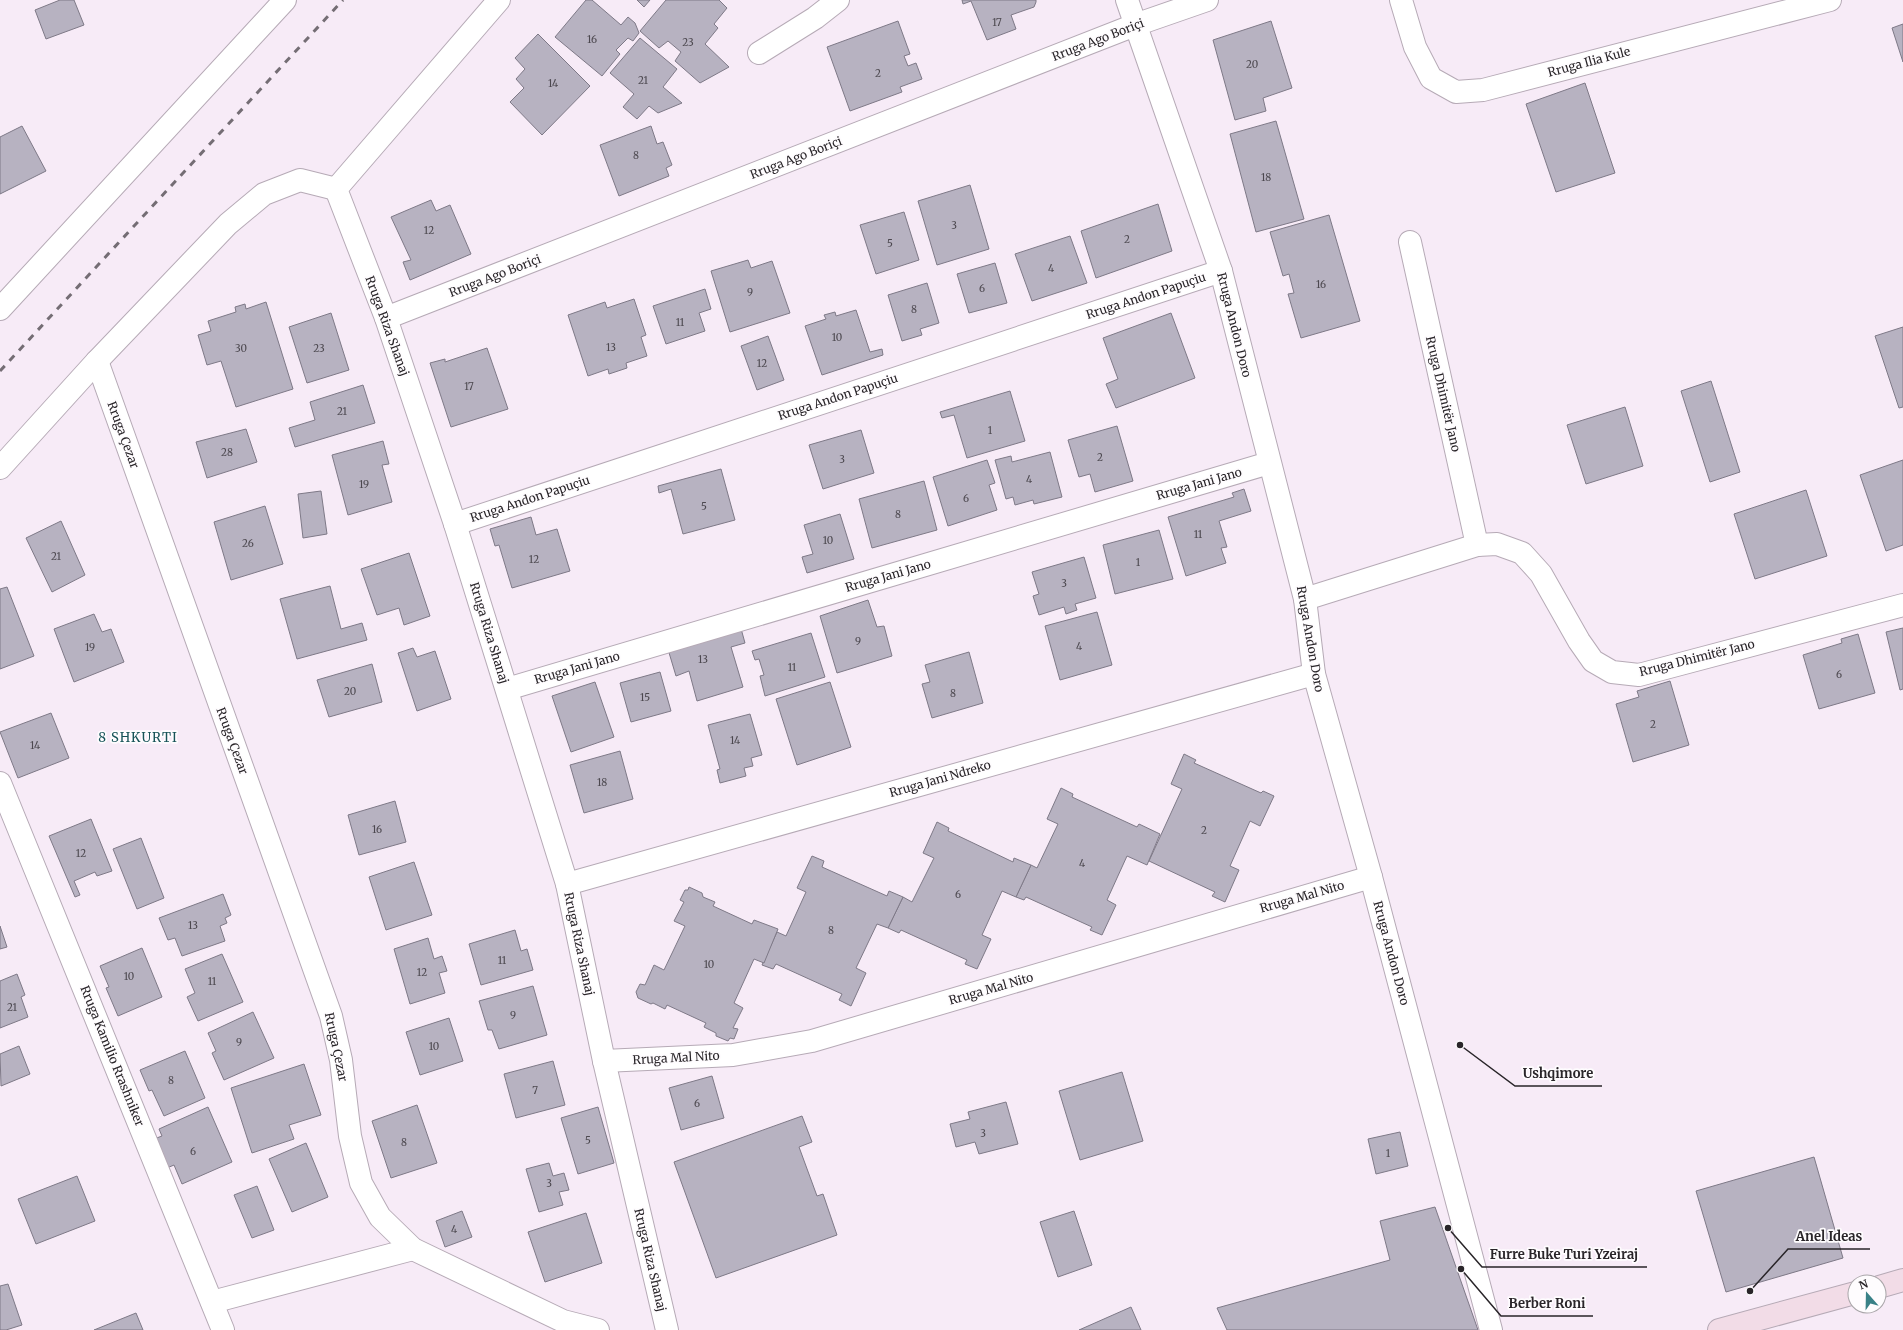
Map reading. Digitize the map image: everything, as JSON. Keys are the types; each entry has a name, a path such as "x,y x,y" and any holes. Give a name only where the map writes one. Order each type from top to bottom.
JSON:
{"street":[{"path":"0,309 284,0"},
{"path":"0,468 97,361 228,224 264,194 300,180 336,189 498,0"},
{"path":"759,54 816,18 838,0"},
{"name":"Rruga Andon Doro","path":"1127,0 1221,271 1304,599 1314,674 1371,877 1491,1330"},
{"name":"Rruga Ago Boriçi","path":"386,318 1136,25 1207,0"},
{"name":"Rruga Ilia Kule","path":"1401,0 1415,47 1431,78 1456,92 1483,90 1830,0"},
{"name":"Rruga Riza Shanaj","path":"336,189 386,318 455,524 567,884 604,1061 667,1330"},
{"name":"Rruga Dhimitër Jano","path":"1410,242 1477,545"},
{"name":"Rruga Andon Papuçiu","path":"455,524 1221,271"},
{"name":"Rruga Çezar","path":"97,361 331,1016 341,1060 350,1136 361,1183 380,1217 413,1249 563,1322 598,1330"},
{"name":"Rruga Jani Jano","path":"507,689 1269,464"},
{"name":"Rruga Dhimitër Jano","path":"1304,599 1477,545 1497,544 1522,553 1541,574 1579,641 1593,661 1612,672 1639,675 1903,605"},
{"name":"Rruga Jani Ndreko","path":"567,884 1314,674"},
{"name":"Rruga Kamilio Rrashniker","path":"0,783 223,1330"},
{"name":"Rruga Mal Nito","path":"604,1061 733,1055 812,1041 1371,877"},
{"path":"212,1302 413,1249"},
{"path":"1887,1285 1903,1280"},
{"path":"1719,1330 1847,1295"}],"building":[{"path":"60,0 74,0 84,25 46,39 35,10"},
{"path":"586,0 592,0 621,25 628,17 635,23 639,33 633,41 628,38 616,50 620,54 602,76 555,37"},
{"path":"637,0 650,0 644,7"},
{"path":"666,0 719,0 727,8 714,24 718,28 705,44 729,67 700,83 675,61 681,52 668,41 659,48 640,31"},
{"path":"962,0 1036,0 1036,2 1034,7 1011,15 1016,29 987,40 971,1 963,4"},
{"path":"898,21 910,54 904,56 908,66 916,63 922,79 900,87 902,92 850,111 827,47"},
{"path":"1271,21 1292,88 1263,98 1266,111 1235,120 1213,40"},
{"path":"1903,24 1903,62 1892,28"},
{"path":"538,34 590,86 542,135 510,102 524,88 516,79 525,69 515,58"},
{"path":"640,38 677,69 663,87 682,103 658,113 649,106 637,119 623,107 634,94 610,73"},
{"path":"1585,83 1615,173 1556,192 1526,104"},
{"path":"1276,121 1304,219 1256,232 1230,134"},
{"path":"22,126 46,171 0,194 0,137"},
{"path":"651,126 657,144 663,142 672,165 666,168 669,176 619,196 600,145"},
{"path":"970,185 989,249 937,265 918,201"},
{"path":"431,200 436,211 450,205 471,254 410,280 403,262 411,260 391,217"},
{"path":"1158,204 1172,251 1096,278 1081,231"},
{"path":"904,212 919,260 876,274 860,225"},
{"path":"1329,215 1360,321 1301,338 1288,294 1294,293 1289,274 1283,276 1270,232"},
{"path":"1070,236 1087,283 1032,301 1015,254"},
{"path":"748,260 751,268 772,261 790,313 730,332 711,271"},
{"path":"995,263 1007,303 969,313 957,274"},
{"path":"927,283 939,323 920,329 922,335 902,341 888,295"},
{"path":"705,289 711,309 699,313 705,331 666,344 653,306"},
{"path":"634,299 646,335 641,337 647,356 626,363 627,368 609,374 608,369 588,376 568,315 605,302 607,308"},
{"path":"266,302 293,389 236,407 221,361 207,365 198,335 211,331 208,321 236,312 235,307 245,304 246,309"},
{"path":"856,310 870,352 882,349 883,355 822,375 805,326 826,319 824,315 835,312 836,316"},
{"path":"331,313 349,370 307,383 289,327"},
{"path":"1171,313 1195,378 1116,408 1106,384 1118,379 1103,338"},
{"path":"1903,327 1903,407 1899,408 1875,336"},
{"path":"768,336 784,380 757,390 741,346"},
{"path":"487,348 508,409 451,427 430,363 445,359 445,362"},
{"path":"1711,381 1740,472 1710,482 1681,391"},
{"path":"363,385 375,423 295,447 289,428 315,420 310,402"},
{"path":"1010,391 1025,441 967,458 954,415 942,418 940,412"},
{"path":"1625,407 1643,466 1586,484 1567,425"},
{"path":"1117,426 1133,481 1095,492 1090,474 1079,477 1068,440"},
{"path":"246,429 257,462 207,478 196,442"},
{"path":"861,430 874,473 823,489 809,445"},
{"path":"383,441 389,464 382,465 392,502 348,515 332,455"},
{"path":"1050,452 1062,497 1034,504 1033,500 1015,505 1013,497 1006,499 995,460 1011,456 1012,462"},
{"path":"987,460 995,483 989,485 997,510 948,526 933,477"},
{"path":"1903,460 1903,545 1886,551 1860,475"},
{"path":"721,469 735,520 683,534 671,489 659,493 658,486"},
{"path":"924,481 937,530 872,548 859,499"},
{"path":"1244,489 1251,511 1219,521 1227,547 1221,548 1226,563 1186,576 1168,517 1234,497 1232,493"},
{"path":"1806,490 1827,556 1755,579 1734,514"},
{"path":"321,491 327,534 303,538 298,494"},
{"path":"265,506 283,564 231,580 214,522"},
{"path":"840,514 854,559 807,573 802,557 813,554 804,525"},
{"path":"531,517 536,535 557,529 570,571 512,588 499,545 495,546 490,529"},
{"path":"61,521 85,575 52,592 26,538"},
{"path":"1159,530 1173,579 1115,594 1103,545"},
{"path":"409,553 430,616 404,625 399,608 377,615 361,569"},
{"path":"1084,557 1096,598 1075,604 1077,610 1066,614 1064,607 1039,615 1033,596 1039,594 1032,572"},
{"path":"330,586 341,629 362,623 367,640 297,659 280,599"},
{"path":"7,587 34,656 0,669 0,589"},
{"path":"868,600 877,627 884,626 892,656 837,673 820,616"},
{"path":"1097,612 1112,665 1060,680 1045,626"},
{"path":"94,614 102,632 111,629 124,662 74,682 54,629"},
{"path":"740,625 745,643 731,647 743,687 697,701 689,671 676,676 667,646"},
{"path":"1903,628 1903,689 1900,690 1886,632"},
{"path":"811,633 825,677 765,696 760,676 764,675 759,659 755,660 752,651"},
{"path":"1858,634 1875,693 1819,709 1803,655 1842,643 1841,639"},
{"path":"413,648 417,657 435,651 451,699 417,711 398,653"},
{"path":"969,652 983,703 932,718 922,684 930,682 925,665"},
{"path":"372,664 382,702 329,717 317,680"},
{"path":"660,672 671,711 631,722 620,683"},
{"path":"1670,681 1689,745 1633,762 1616,704 1639,697 1637,691"},
{"path":"595,682 614,737 571,752 552,696"},
{"path":"830,682 851,747 797,765 776,699"},
{"path":"51,713 69,758 18,778 0,732"},
{"path":"750,714 762,755 751,758 753,766 744,768 746,776 720,783 717,770 720,769 708,725"},
{"path":"620,751 633,799 584,813 570,765"},
{"path":"1184,754 1196,760 1194,763 1261,793 1263,791 1274,796 1260,826 1250,821 1230,866 1239,870 1225,902 1212,896 1215,892 1149,861 1182,789 1171,784"},
{"path":"1061,788 1073,794 1072,797 1137,827 1139,824 1160,834 1147,865 1127,856 1107,900 1116,905 1102,935 1090,930 1092,927 1026,897 1024,900 1016,897 1031,865 1037,868 1058,824 1047,819"},
{"path":"395,801 406,842 359,855 348,815"},
{"path":"91,819 112,871 97,876 95,872 74,881 80,895 75,897 49,836"},
{"path":"937,822 949,828 948,831 1013,862 1014,858 1031,865 1016,897 1002,891 982,935 991,939 977,969 965,964 967,960 901,930 899,933 888,928 903,897 912,902 934,858 923,853"},
{"path":"141,838 164,898 137,909 113,849"},
{"path":"812,856 824,861 822,867 887,896 889,891 903,897 888,928 877,924 856,968 866,973 851,1006 839,1000 842,994 776,964 773,969 762,965 777,932 786,936 806,892 797,888"},
{"path":"414,862 432,915 386,930 369,877"},
{"path":"689,887 702,893 703,897 715,902 713,906 752,924 754,920 778,929 764,963 754,959 734,1003 743,1008 733,1028 738,1029 734,1039 730,1038 728,1041 716,1036 716,1033 704,1027 706,1023 667,1005 665,1009 653,1003 651,1004 638,998 636,992 640,984 645,985 654,965 664,970 685,926 674,921 684,902 680,900 685,890 688,890"},
{"path":"223,894 231,915 225,918 227,923 220,926 225,941 182,956 175,938 168,940 159,918"},
{"path":"0,926 7,947 0,949"},
{"path":"515,930 521,951 527,949 533,970 481,985 469,944"},
{"path":"428,938 434,959 442,956 447,971 439,973 445,993 410,1004 394,949"},
{"path":"142,948 162,997 118,1016 106,988 109,987 100,966"},
{"path":"222,954 243,1002 198,1021 187,997 195,993 185,969"},
{"path":"17,974 25,995 21,997 28,1017 0,1028 0,981"},
{"path":"533,986 547,1035 499,1049 492,1030 488,1030 479,1001"},
{"path":"253,1012 274,1058 224,1080 212,1053 216,1051 208,1033"},
{"path":"449,1018 463,1061 420,1075 406,1032"},
{"path":"19,1046 30,1074 1,1086 0,1054"},
{"path":"185,1051 205,1098 164,1116 152,1090 149,1091 140,1070"},
{"path":"553,1061 565,1105 516,1118 504,1074"},
{"path":"304,1064 321,1115 289,1125 294,1139 252,1153 231,1088"},
{"path":"1122,1072 1143,1141 1080,1160 1059,1091"},
{"path":"712,1076 724,1118 681,1130 669,1088"},
{"path":"1006,1102 1018,1144 979,1154 975,1142 956,1147 950,1124 970,1119 968,1112"},
{"path":"417,1105 437,1163 391,1178 372,1121"},
{"path":"208,1107 232,1162 182,1184 174,1165 167,1168 154,1139 162,1136 159,1129"},
{"path":"598,1107 614,1163 578,1174 561,1118"},
{"path":"802,1116 812,1142 799,1147 817,1196 823,1194 837,1235 716,1278 674,1162"},
{"path":"1400,1132 1408,1166 1376,1174 1368,1139"},
{"path":"306,1143 328,1197 292,1212 269,1159"},
{"path":"1814,1157 1843,1258 1726,1292 1696,1191"},
{"path":"549,1163 553,1176 564,1173 569,1190 559,1192 563,1205 539,1212 526,1169"},
{"path":"77,1176 95,1221 36,1244 18,1199"},
{"path":"257,1186 274,1230 252,1238 234,1195"},
{"path":"1435,1207 1478,1330 1227,1330 1217,1308 1390,1260 1380,1221"},
{"path":"462,1211 472,1237 445,1247 436,1221"},
{"path":"1074,1211 1092,1265 1058,1277 1040,1222"},
{"path":"586,1213 602,1263 545,1282 528,1232"},
{"path":"8,1284 22,1325 6,1330 0,1330 0,1286"},
{"path":"1131,1307 1141,1330 1079,1330"},
{"path":"136,1313 143,1330 94,1330"}],"railway":[{"path":"0,371 343,0"}],"place":[{"name":"Ushqimore","path":"1460,1045"},
{"name":"Furre Buke Turi Yzeiraj","path":"1448,1228"},
{"name":"Berber Roni","path":"1461,1269"},
{"name":"Anel Ideas","path":"1750,1291"}],"district":[{"name":"8 SHKURTI","path":"138,737"}]}
